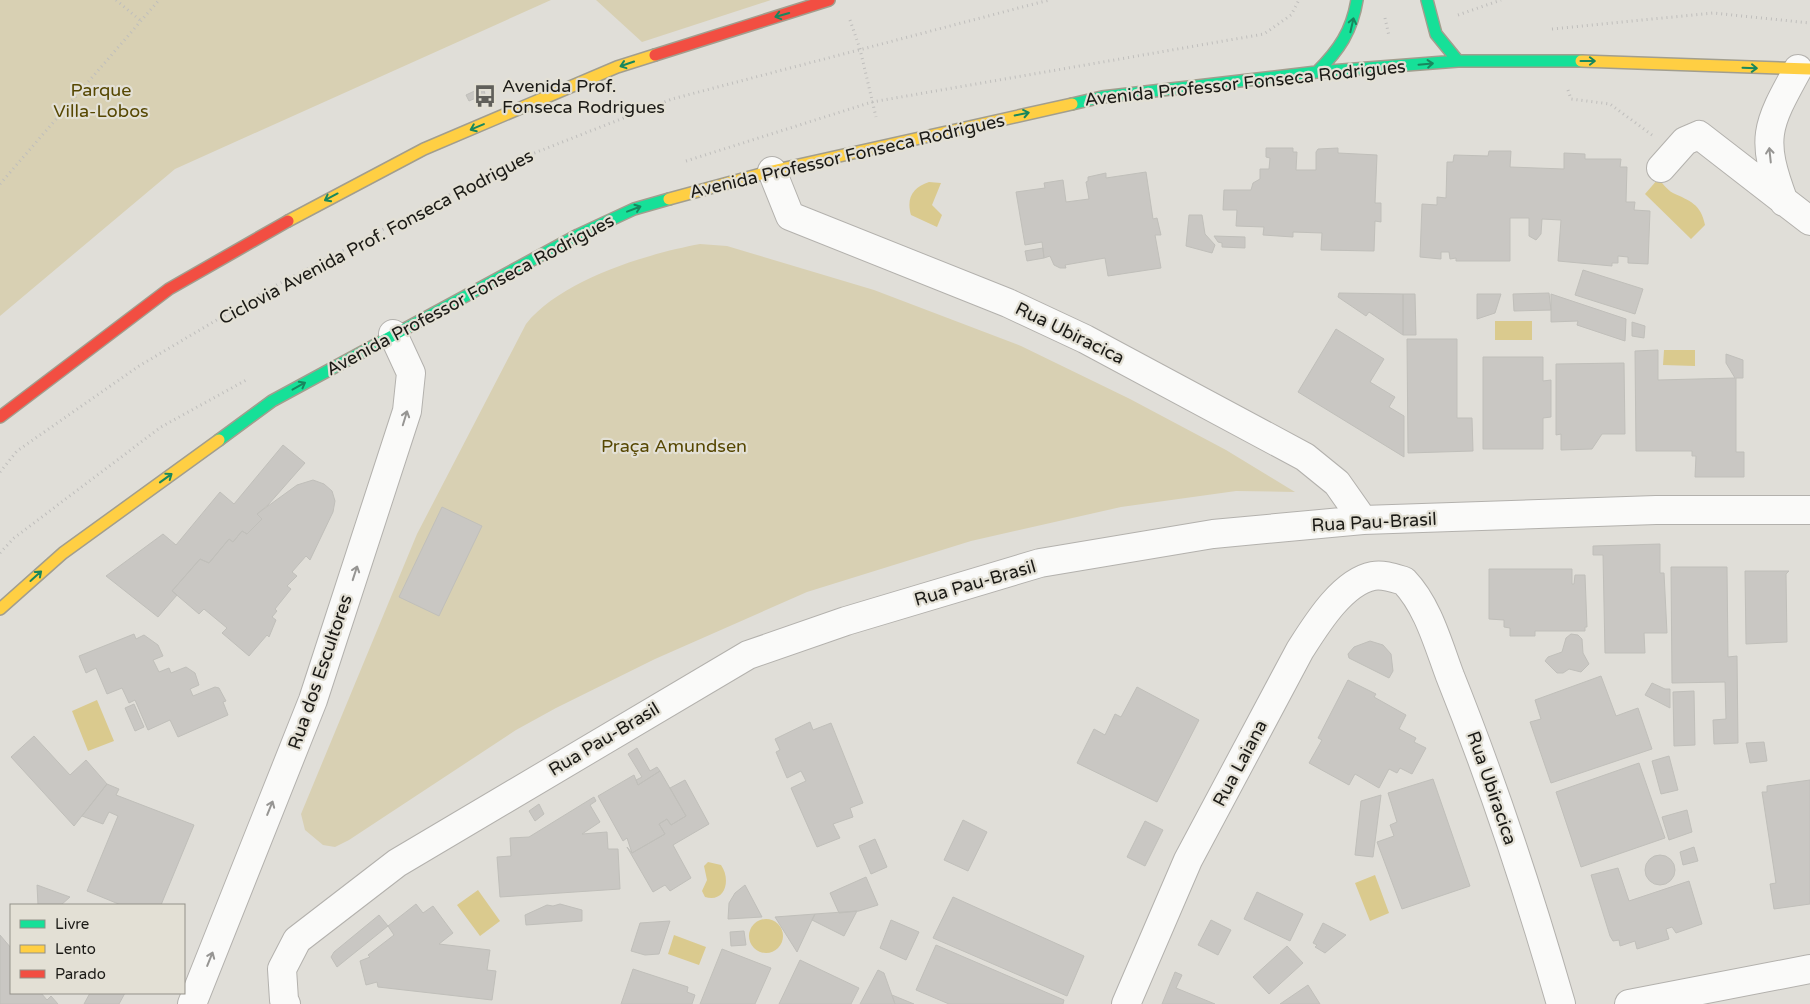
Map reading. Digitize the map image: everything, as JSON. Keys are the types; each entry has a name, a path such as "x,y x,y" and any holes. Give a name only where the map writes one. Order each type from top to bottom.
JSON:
{"highway":[{"path":"0,416 170,289 296,216 424,149 618,67 829,0"},
{"path":"1317,72 1340,51 1350,33 1357,0"},
{"path":"1426,0 1430,24 1439,40 1458,61"},
{"name":"Avenida Professor Fonseca Rodrigues","path":"0,609 63,553 272,401 578,235 634,209 772,171 1102,96 1317,72 1458,61 1625,61 1804,69"}],"street":[{"path":"1784,202 1769,156 1770,125 1804,69"},
{"path":"1668,160 1685,141 1699,135 1810,221"},
{"name":"Rua Ubiracica","path":"772,171 790,216 1008,302 1085,339 1305,457 1337,483 1363,520"},
{"name":"Rua dos Escultores","path":"192,1004 313,700 407,411 411,373 393,334"},
{"name":"Rua Pau-Brasil","path":"286,1004 284,1000 282,969 297,940 396,863 748,655 846,621 1040,564 1213,534 1363,520 1656,510 1810,510"},
{"name":"Rua Laiana","path":"1126,1004 1188,860 1315,626 1342,594 1361,581 1372,576 1383,576 1404,581"},
{"name":"Rua Ubiracica","path":"1404,581 1423,608 1479,746 1532,905 1561,1004"},
{"path":"1630,1004 1810,969"}],"path":[{"path":"116,0 141,21"},
{"path":"0,184 159,0"},
{"name":"Ciclovia Avenida Prof. Fonseca Rodrigues","path":"0,472 17,451 140,366 269,289 514,161 672,99 1049,0"},
{"path":"1545,30 1714,13 1810,23"},
{"path":"1384,14 1390,37"},
{"path":"850,18 860,49 882,145"},
{"path":"1558,61 1571,99 1610,104 1619,109 1668,160"}],"green space":[{"name":"Parque Villa-Lobos","path":"0,0 551,0 175,169 0,316"},
{"path":"596,0 771,0 642,42"},
{"name":"Praça Amundsen","path":"700,244 727,246 874,290 1021,346 1130,399 1226,450 1295,492 1236,491 1121,507 971,541 807,592 655,659 556,708 516,730 349,840 335,847 323,845 305,830 301,814 417,534 526,324 541,308 560,294 582,282 630,262"}],"shaded area":[{"path":"1658,179 1671,192 1694,204 1701,212 1705,225 1691,239 1645,194"},
{"path":"929,182 941,183 932,205 942,215 937,227 911,215 909,203 912,194 923,184"},
{"path":"1495,321 1532,321 1532,340 1495,340"},
{"path":"1664,350 1695,350 1695,366 1663,365"},
{"path":"97,700 114,741 88,751 72,711"},
{"path":"708,862 721,865 726,877 725,889 718,896 712,898 705,897 702,891 707,880 704,866"},
{"path":"1375,875 1389,913 1370,921 1355,883"},
{"path":"478,890 500,921 480,936 457,905"},
{"path":"766,919 778,924 783,936 778,948 766,953 754,948 749,936 754,924"},
{"path":"674,935 706,947 699,965 668,954"}],"building":[{"path":"483,87 485,94 469,101 466,95"},
{"path":"1266,148 1293,148 1293,152 1297,152 1296,170 1316,170 1316,152 1318,149 1338,148 1338,153 1377,155 1375,203 1381,203 1381,222 1375,221 1374,251 1321,250 1322,233 1293,232 1293,237 1263,235 1264,227 1236,226 1237,210 1223,210 1224,190 1251,190 1253,183 1260,179 1260,169 1269,169 1270,158 1266,157"},
{"path":"1489,151 1511,151 1510,167 1564,169 1564,153 1585,154 1585,159 1621,159 1620,167 1627,167 1626,202 1635,202 1634,210 1650,211 1648,264 1628,263 1628,257 1618,256 1618,263 1612,263 1612,266 1558,261 1561,220 1542,219 1541,234 1536,240 1529,236 1529,218 1510,218 1510,261 1456,261 1456,258 1450,259 1449,252 1441,252 1441,259 1420,257 1422,204 1437,205 1437,197 1446,198 1447,162 1453,162 1454,155 1488,156"},
{"path":"1146,172 1153,219 1157,218 1161,235 1155,235 1161,268 1108,276 1105,258 1065,265 1066,268 1060,268 1054,265 1050,256 1044,258 1042,242 1025,245 1016,192 1045,188 1044,183 1063,180 1066,202 1089,199 1086,182 1088,177 1106,173 1106,178"},
{"path":"1189,215 1202,215 1205,234 1215,245 1212,253 1186,246"},
{"path":"1214,236 1245,237 1245,248 1222,247 1222,243 1218,242"},
{"path":"1043,248 1044,258 1027,261 1025,251"},
{"path":"1583,270 1643,289 1635,314 1575,295"},
{"path":"1339,293 1403,294 1403,335 1369,312 1366,316 1338,297"},
{"path":"1549,293 1551,310 1514,311 1513,294"},
{"path":"1403,294 1415,294 1416,335 1403,335"},
{"path":"1477,294 1501,294 1495,313 1477,319"},
{"path":"1551,294 1626,319 1625,341 1577,325 1578,321 1551,322"},
{"path":"1632,322 1645,326 1644,338 1632,336"},
{"path":"1336,329 1384,359 1370,382 1395,397 1389,407 1404,416 1404,457 1298,392"},
{"path":"1407,339 1457,339 1457,418 1472,418 1473,451 1408,453"},
{"path":"1658,350 1658,380 1735,378 1726,363 1726,354 1743,360 1743,378 1736,378 1736,452 1744,452 1744,477 1695,477 1696,456 1692,456 1692,451 1636,451 1635,351"},
{"path":"1483,357 1543,357 1543,381 1551,380 1551,417 1543,418 1543,449 1483,449"},
{"path":"1624,363 1625,434 1602,434 1592,449 1561,450 1561,434 1556,435 1556,364"},
{"path":"283,445 305,463 268,505 257,514 262,519 247,534 242,531 233,542 229,539 209,563 200,559 172,591 177,595 158,617 106,576 163,534 176,545 220,492 234,504"},
{"path":"313,480 324,484 332,491 335,501 333,512 310,560 306,556 292,572 297,576 287,586 291,589 275,609 277,611 272,617 276,620 269,637 267,635 249,656 222,633 227,628 204,609 199,614 172,591 200,559 209,563 229,539 233,542 242,531 247,534 262,519 257,514 297,485"},
{"path":"442,507 482,526 439,616 399,597"},
{"path":"1660,544 1660,573 1664,573 1667,633 1644,633 1645,653 1605,653 1603,555 1593,555 1593,546"},
{"path":"1671,567 1727,567 1728,657 1737,656 1738,743 1714,744 1713,720 1726,719 1725,682 1672,683"},
{"path":"1489,569 1572,569 1572,584 1574,584 1575,575 1585,575 1587,627 1585,627 1585,631 1535,631 1535,636 1510,636 1510,628 1504,627 1504,620 1489,619"},
{"path":"1745,571 1789,571 1786,574 1787,642 1746,644"},
{"path":"134,634 136,639 144,635 158,645 163,656 153,660 159,672 169,668 171,673 186,667 195,673 199,685 190,689 193,696 215,687 219,688 226,701 223,702 228,715 178,737 170,720 148,730 135,700 129,703 122,688 107,694 96,668 86,673 79,656"},
{"path":"1571,634 1578,635 1582,639 1583,653 1589,664 1581,672 1569,669 1563,673 1557,673 1545,661 1548,657 1562,652 1566,638"},
{"path":"1370,641 1383,645 1391,654 1393,671 1389,678 1349,658 1348,654 1354,647"},
{"path":"1601,676 1616,716 1638,708 1652,749 1551,783 1530,722 1541,719 1535,700"},
{"path":"1348,680 1376,694 1374,697 1406,715 1399,729 1416,738 1414,742 1426,748 1412,774 1400,768 1397,773 1389,769 1379,788 1355,774 1349,785 1309,763 1322,740 1318,738"},
{"path":"1652,683 1665,689 1670,689 1670,708 1645,695"},
{"path":"1137,687 1199,720 1157,802 1077,763 1094,729 1105,735 1115,714 1121,717"},
{"path":"1694,691 1695,745 1674,746 1673,692"},
{"path":"134,704 144,727 135,731 125,708"},
{"path":"810,722 813,730 831,723 863,803 850,808 853,817 833,824 840,838 817,847 791,788 806,781 801,771 787,778 776,752 780,750 775,739"},
{"path":"34,736 70,775 86,760 107,784 74,826 11,757"},
{"path":"1764,742 1767,761 1750,763 1746,743"},
{"path":"637,748 650,771 657,767 660,771 638,785 636,780 642,777 628,754"},
{"path":"1669,756 1678,790 1661,794 1652,761"},
{"path":"1639,763 1665,838 1581,867 1556,792"},
{"path":"660,771 686,816 671,825 667,819 659,824 665,834 632,853 627,838 623,841 598,796 634,775 638,785"},
{"path":"1433,779 1470,886 1402,909 1377,842 1394,836 1390,825 1397,822 1388,793"},
{"path":"685,780 709,824 673,845 691,878 670,891 665,885 653,892 627,847 632,853 665,834 659,824 667,819 671,825 686,816 670,788"},
{"path":"1810,780 1810,904 1774,909 1770,884 1776,883 1762,792 1767,792 1767,786"},
{"path":"107,784 119,789 116,795 194,825 161,904 119,904 87,891 118,816 109,812 103,824 82,816"},
{"path":"1381,795 1373,857 1355,855 1361,801"},
{"path":"594,797 596,801 590,805 600,822 582,834 607,832 608,849 618,849 620,889 500,897 497,857 511,856 510,838 529,837"},
{"path":"539,804 544,814 535,821 529,811"},
{"path":"1687,810 1692,832 1669,840 1662,817"},
{"path":"963,820 987,832 968,871 944,860"},
{"path":"1145,821 1163,830 1145,866 1127,857"},
{"path":"875,839 887,867 871,874 859,846"},
{"path":"1694,847 1698,861 1683,865 1680,852"},
{"path":"1660,855 1671,859 1675,870 1671,881 1660,885 1649,881 1645,870 1649,859"},
{"path":"1618,868 1629,901 1689,881 1702,924 1676,933 1672,927 1666,929 1669,939 1637,949 1635,941 1620,946 1619,940 1613,941 1610,936 1591,875"},
{"path":"866,877 878,905 859,911 839,913 830,893"},
{"path":"37,885 70,897 62,904 38,904"},
{"path":"745,885 762,917 728,919 729,903 735,893"},
{"path":"1257,892 1303,914 1290,941 1244,919"},
{"path":"953,897 1084,956 1067,996 933,938"},
{"path":"416,904 423,913 433,906 453,933 439,944 490,950 487,970 496,971 492,1000 378,987 377,982 366,985 360,961 370,957 368,955 394,935 388,926"},
{"path":"560,904 582,910 582,921 526,925 525,915 547,905"},
{"path":"857,911 844,936 812,920 815,914"},
{"path":"815,914 812,920 797,952 775,917"},
{"path":"379,915 388,926 337,967 331,957 334,952"},
{"path":"891,920 919,932 906,960 880,948"},
{"path":"1211,920 1231,930 1218,955 1198,945"},
{"path":"670,921 659,954 645,955 631,951 640,923"},
{"path":"1323,923 1346,935 1325,953 1315,947 1317,945 1313,943"},
{"path":"744,931 746,945 731,946 730,932"},
{"path":"0,935 10,947 10,994 42,994 47,1000 51,996 58,1004 0,1004"},
{"path":"936,945 1064,1000 1063,1004 949,1004 916,990"},
{"path":"1287,946 1303,963 1269,994 1253,977"},
{"path":"722,949 771,968 755,1004 700,1004"},
{"path":"800,960 859,988 851,1004 779,1004"},
{"path":"633,969 688,987 687,992 695,995 692,1004 621,1004"},
{"path":"878,970 884,973 895,1004 860,1004"},
{"path":"1175,972 1182,975 1176,988 1215,1004 1162,1004"},
{"path":"1308,985 1320,1004 1280,1004"},
{"path":"89,994 124,994 119,1004 84,1004"},
{"path":"892,995 914,1004 895,1004"}],"traffic: fast":[{"path":"1317,72 1332,56 1348,31 1357,0"},
{"path":"1427,0 1436,34 1458,61"},
{"path":"1072,104 1102,97 1317,72 1458,61 1581,61"},
{"path":"219,440 272,401 578,235 634,209 669,199"}],"traffic: slow":[{"path":"288,221 424,149 617,67 655,55"},
{"path":"1581,61 1810,69"},
{"path":"669,199 772,171 1072,104"},
{"path":"0,609 63,553 219,440"}],"traffic: jam":[{"path":"655,55 829,0"},
{"path":"0,417 169,289 288,221"}],"place":[{"name":"Avenida Prof. Fonseca Rodrigues","path":"485,96"}]}
